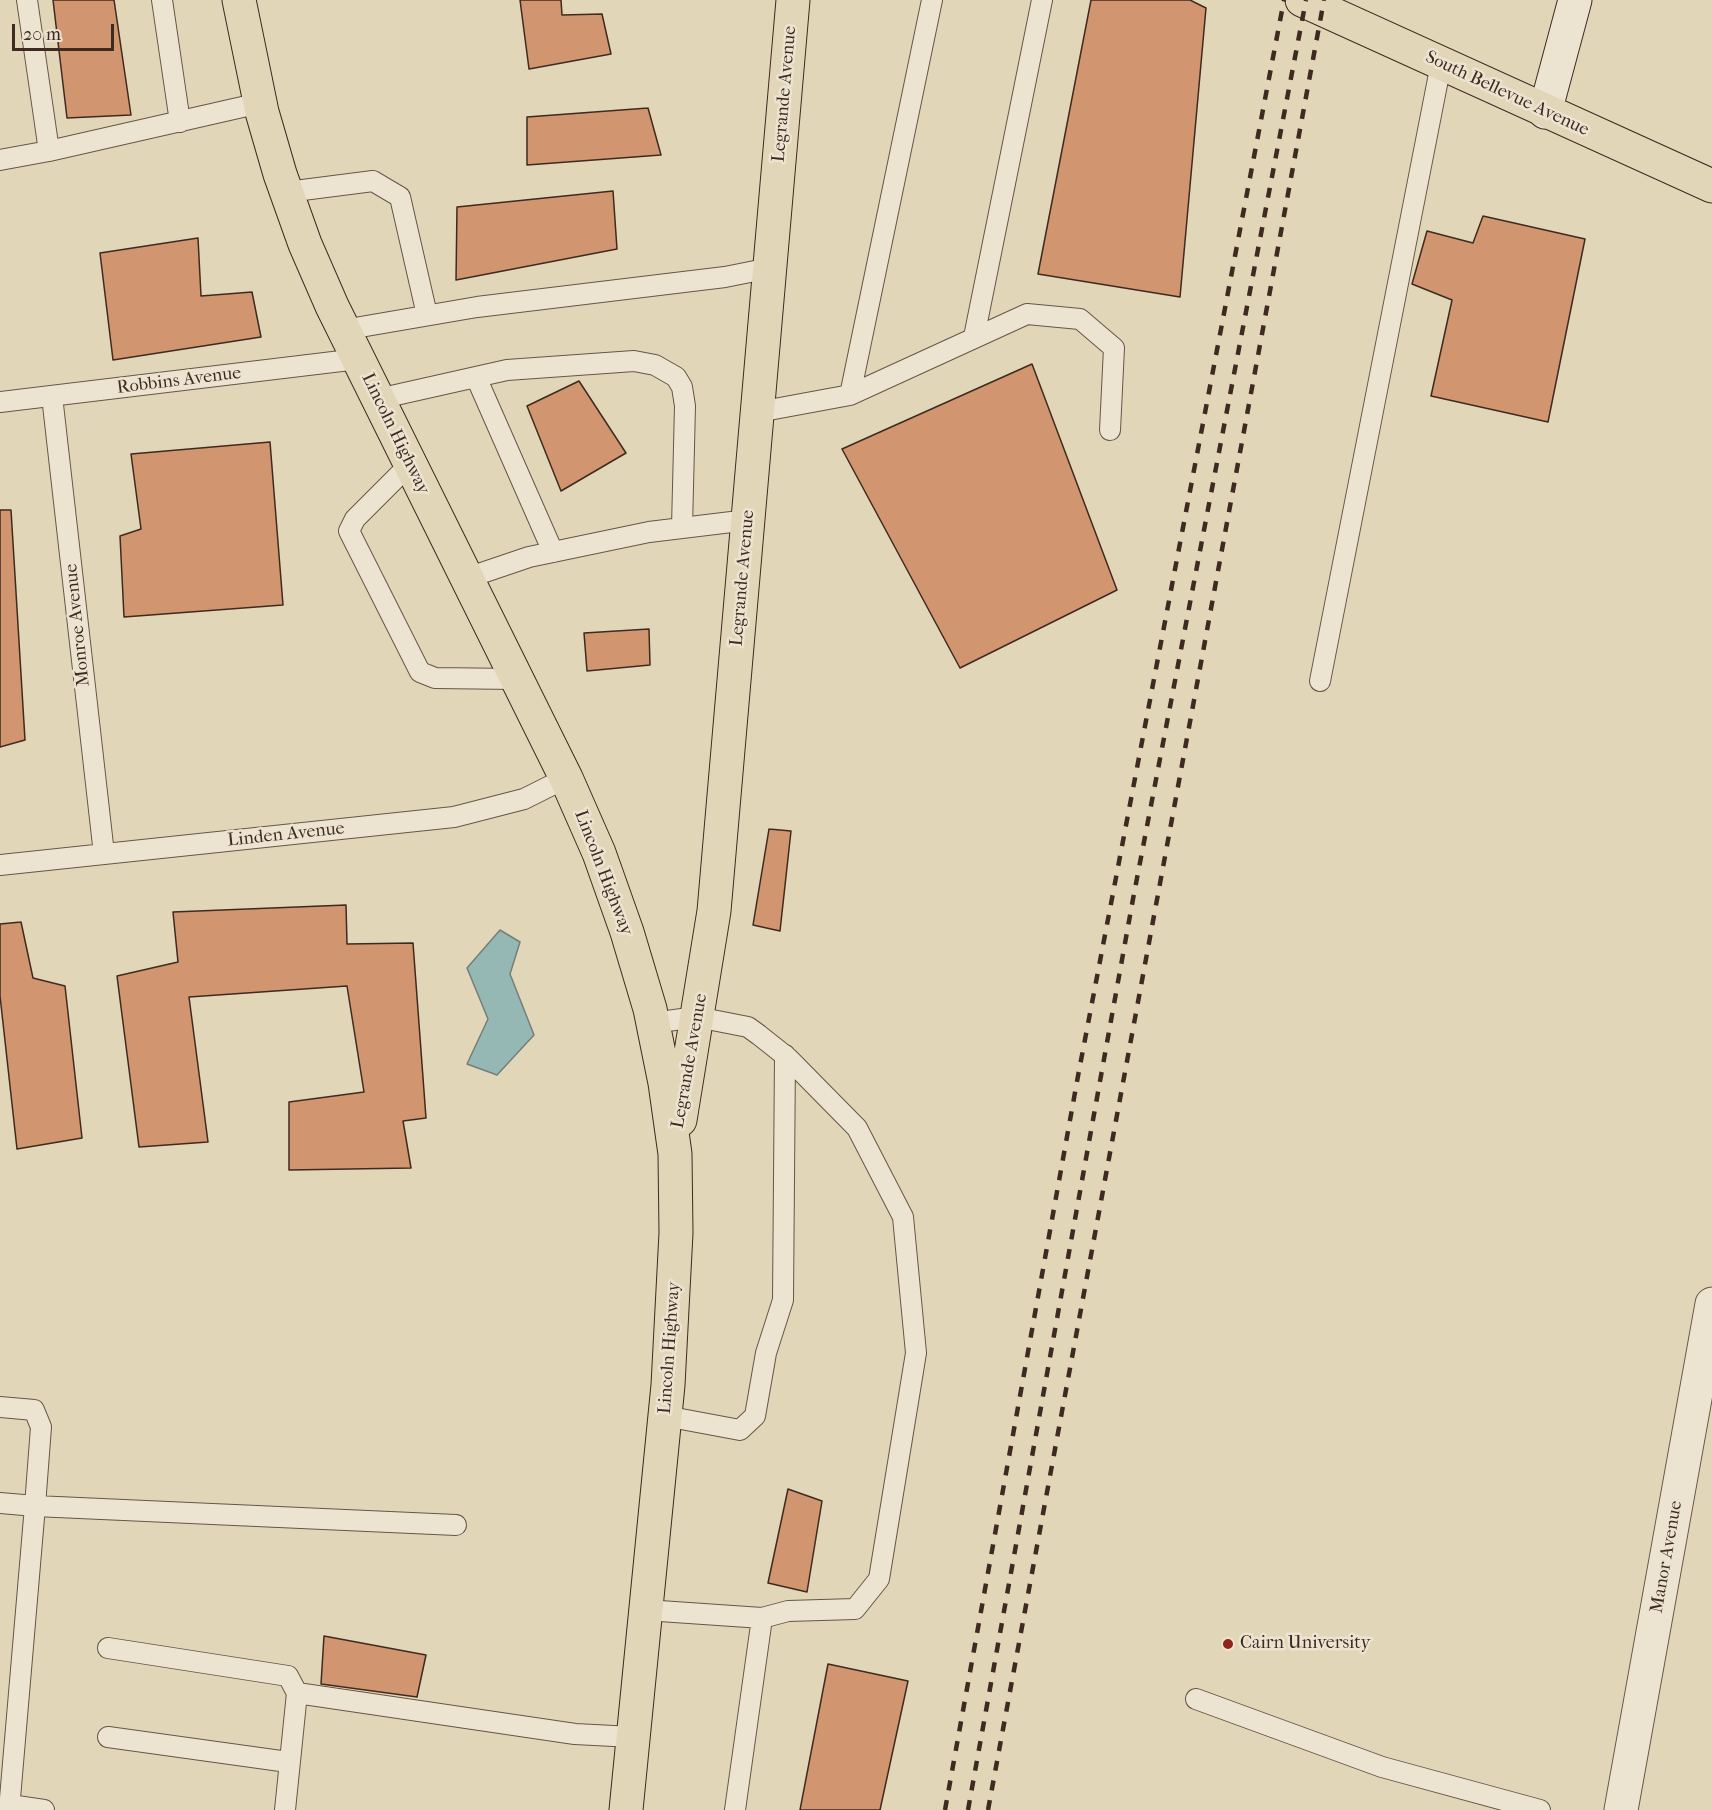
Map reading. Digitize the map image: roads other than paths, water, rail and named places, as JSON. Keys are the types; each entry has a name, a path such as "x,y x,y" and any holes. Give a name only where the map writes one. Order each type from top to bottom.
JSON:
{"main road":[{"name":"Lincoln Highway","path":"239,0 260,103 286,192 305,244 343,330 566,778 599,854 619,910 652,1023 665,1083 675,1154 674,1310 626,1810"},
{"name":"Legrande Avenue","path":"675,1154 714,911 793,0"},
{"name":"South Bellevue Avenue","path":"1302,0 1712,186"}],"street":[{"path":"1545,112 1575,0"},
{"name":"Manor Avenue","path":"1621,1810 1712,1304"}],"lane":[{"path":"27,0 49,151"},
{"path":"162,0 180,122"},
{"path":"850,396 932,0"},
{"path":"974,338 1042,0"},
{"path":"1320,681 1441,64"},
{"path":"0,160 260,103"},
{"path":"286,192 373,181 400,197 427,315"},
{"path":"343,330 427,315 725,277 770,268"},
{"path":"758,412 850,396 1027,314 1080,319 1114,348 1110,430"},
{"name":"Robbins Avenue","path":"0,402 358,359"},
{"path":"378,399 507,370 634,361 655,364 676,377 682,387 685,406 682,527"},
{"path":"476,377 553,552"},
{"name":"Monroe Avenue","path":"52,396 104,854"},
{"path":"410,465 355,519 349,531 420,672 435,678 516,679"},
{"path":"467,578 529,557 553,552 682,527 748,520"},
{"name":"Linden Avenue","path":"0,865 454,817 524,799 566,778"},
{"path":"645,1610 762,1618 788,1611 855,1609 879,1579 916,1353 903,1217 857,1128 785,1055 748,1027 698,1017 652,1023"},
{"path":"665,1416 740,1430 755,1416 766,1353 783,1300 785,1055"},
{"path":"0,1407 34,1410 41,1427 10,1807 44,1810"},
{"path":"0,1503 456,1526"},
{"path":"735,1810 762,1618"},
{"path":"108,1648 288,1676 297,1693 288,1762 285,1810"},
{"path":"297,1693 575,1734 633,1737"},
{"path":"1196,1699 1382,1767 1521,1807 1540,1810"},
{"path":"108,1737 288,1762"}],"water":[{"path":"500,930 520,942 510,974 534,1035 497,1075 467,1064 488,1019 467,968"}],"railway":[{"path":"945,1810 1078,1076 1284,0"},
{"path":"968,1810 1133,899 1306,0"},
{"path":"988,1810 1324,0"}],"place":[{"name":"Cairn University","path":"1228,1644"}]}
